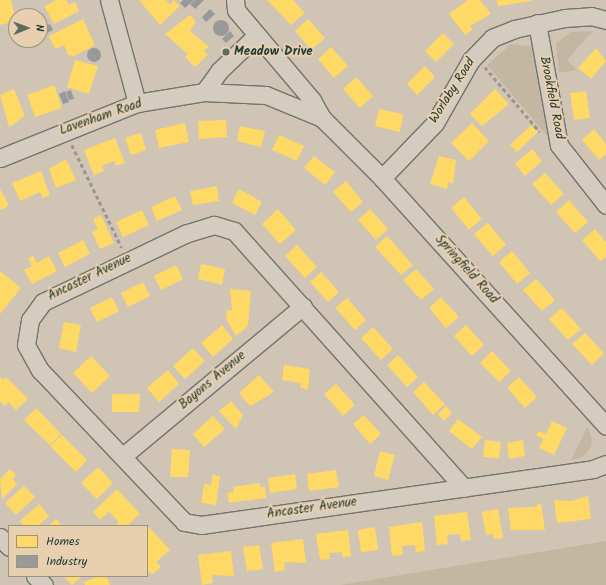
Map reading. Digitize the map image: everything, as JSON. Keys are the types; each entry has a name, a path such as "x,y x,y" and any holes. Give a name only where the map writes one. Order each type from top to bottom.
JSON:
{"street":[{"path":"109,0 137,103"},
{"path":"235,0 236,10 312,100 322,118"},
{"name":"Worlaby Road","path":"382,178 435,124 471,60 492,38 537,23 591,16 606,20"},
{"name":"Brookfield Road","path":"537,23 559,141 579,174 606,205"},
{"path":"204,92 219,71 257,35"},
{"name":"Lavenham Road","path":"0,158 65,130 137,103 204,92 266,95 322,118"},
{"name":"Springfield Road","path":"322,118 382,178 606,426"},
{"name":"Ancaster Avenue","path":"464,488 303,306 234,231 214,225 128,259 43,302 30,320 26,345 40,370 184,522 201,525 464,488 593,469 606,464"},
{"name":"Bayons Avenue","path":"123,456 303,306"},
{"path":"0,537 8,546"},
{"path":"37,577 44,585"}],"path":[{"path":"483,64 549,142 559,141"},
{"path":"65,130 128,259"}],"shaded area":[{"path":"593,31 567,60 577,70 559,73 556,43 571,32"},
{"path":"511,44 535,47 553,131 548,137 487,65"},
{"path":"587,427 592,438 591,447 583,457 571,460"},
{"path":"606,541 606,585 340,585"}],"building: Homes":[{"path":"0,0 11,0 13,8 8,8 8,23 0,25"},
{"path":"56,0 66,0 69,5 75,2 79,11 54,24 48,13 48,8 45,8 44,6"},
{"path":"139,0 166,0 170,4 174,0 180,6 160,25"},
{"path":"267,0 293,0 305,13 291,25"},
{"path":"468,0 480,0 491,14 470,26 473,29 465,35 449,14"},
{"path":"497,0 531,0 531,1 498,6"},
{"path":"190,15 196,22 190,31 209,47 204,51 208,55 195,67 185,57 188,54 165,34"},
{"path":"83,19 95,45 74,56 68,55 64,45 55,49 49,36"},
{"path":"308,19 325,38 311,50 295,31"},
{"path":"443,33 454,44 436,62 425,51"},
{"path":"331,47 348,66 334,78 318,59"},
{"path":"596,48 606,61 591,79 578,68"},
{"path":"75,60 98,66 89,94 67,87"},
{"path":"425,66 435,77 417,95 407,84"},
{"path":"356,77 373,96 360,108 343,89"},
{"path":"54,85 62,108 35,117 27,95"},
{"path":"14,89 25,116 9,127 0,95"},
{"path":"495,89 509,104 482,126 470,114"},
{"path":"586,91 590,118 574,120 570,93"},
{"path":"379,109 403,114 400,132 375,126"},
{"path":"226,120 227,137 199,139 198,121"},
{"path":"185,123 189,142 159,148 155,130"},
{"path":"472,123 489,141 469,161 451,143"},
{"path":"531,125 538,132 517,152 510,145"},
{"path":"240,126 265,131 261,147 237,141"},
{"path":"594,129 606,144 606,154 599,160 582,140"},
{"path":"141,133 146,150 131,155 125,138"},
{"path":"279,135 304,146 297,161 272,150"},
{"path":"115,138 125,163 116,166 114,161 102,166 104,171 94,175 84,150"},
{"path":"532,149 542,161 525,176 515,164"},
{"path":"314,156 335,172 325,185 304,168"},
{"path":"439,156 456,160 453,184 448,182 447,189 430,184"},
{"path":"66,159 76,180 56,188 49,169"},
{"path":"41,171 50,195 43,198 40,192 20,201 12,183"},
{"path":"545,173 564,194 551,205 532,184"},
{"path":"346,181 363,202 351,212 333,192"},
{"path":"217,186 219,201 193,205 190,191"},
{"path":"0,189 9,206 0,210"},
{"path":"239,189 262,202 255,215 232,203"},
{"path":"175,196 182,210 157,221 151,207"},
{"path":"464,197 482,219 469,230 451,208"},
{"path":"569,200 588,222 575,233 556,212"},
{"path":"278,209 296,230 280,244 262,224"},
{"path":"370,209 388,229 376,240 358,220"},
{"path":"142,210 149,225 123,237 116,222"},
{"path":"101,215 114,243 100,249 92,232 98,229 93,219"},
{"path":"488,223 506,245 493,256 474,234"},
{"path":"595,229 606,242 606,257 600,261 582,240"},
{"path":"387,236 413,265 401,275 375,247"},
{"path":"83,240 90,254 65,267 58,253"},
{"path":"297,245 317,267 305,278 285,256"},
{"path":"512,251 530,273 517,284 499,262"},
{"path":"33,256 37,263 49,256 57,271 32,284 24,270 32,266 28,258"},
{"path":"201,264 225,269 222,285 198,279"},
{"path":"176,265 183,279 161,290 154,276"},
{"path":"416,269 434,289 421,300 403,280"},
{"path":"0,271 21,288 0,314"},
{"path":"321,272 339,292 328,302 310,282"},
{"path":"536,279 555,300 542,311 523,290"},
{"path":"143,282 150,296 128,307 121,293"},
{"path":"230,289 251,291 248,326 236,336 226,319 227,310 232,311"},
{"path":"112,297 119,311 97,322 90,308"},
{"path":"441,297 459,317 446,328 429,308"},
{"path":"347,298 366,320 355,330 335,308"},
{"path":"562,308 581,329 568,340 549,319"},
{"path":"64,322 81,325 76,352 59,348"},
{"path":"222,325 233,339 213,357 201,343"},
{"path":"466,325 484,345 472,356 454,336"},
{"path":"373,327 393,349 381,360 361,338"},
{"path":"585,333 604,353 592,365 572,344"},
{"path":"193,348 205,361 185,379 173,366"},
{"path":"492,351 511,371 499,382 480,363"},
{"path":"398,355 418,377 407,387 387,365"},
{"path":"91,356 110,376 92,393 73,373"},
{"path":"284,365 310,369 308,389 300,388 301,383 282,380"},
{"path":"168,370 179,384 159,402 147,388"},
{"path":"259,375 274,392 250,406 239,393"},
{"path":"0,377 3,380 6,377 28,399 16,410 8,402 5,406 0,401"},
{"path":"519,377 537,397 525,408 507,388"},
{"path":"424,382 445,404 433,415 413,392"},
{"path":"336,384 355,405 343,416 324,394"},
{"path":"112,394 140,394 139,412 112,412"},
{"path":"231,401 243,415 236,429 219,411"},
{"path":"446,406 452,413 444,421 438,414"},
{"path":"36,408 61,434 50,445 24,420"},
{"path":"364,415 381,434 370,444 353,424"},
{"path":"213,416 225,429 204,447 193,434"},
{"path":"458,419 482,437 472,449 449,431"},
{"path":"552,421 567,428 554,455 539,448 543,439 536,435 539,431 546,434"},
{"path":"62,435 87,460 76,472 50,446"},
{"path":"485,440 501,442 499,458 483,457"},
{"path":"523,440 525,456 509,459 507,443"},
{"path":"172,449 190,450 188,477 170,477"},
{"path":"380,451 395,455 388,480 374,476"},
{"path":"98,467 113,483 97,499 81,483"},
{"path":"10,469 16,475 13,479 17,484 2,499 0,479"},
{"path":"336,470 339,487 309,491 307,474"},
{"path":"295,474 297,489 270,493 268,478"},
{"path":"212,475 220,476 216,505 201,503 204,484 211,485"},
{"path":"260,483 260,487 265,487 266,498 229,503 227,493 234,492 233,487"},
{"path":"24,486 35,497 16,515 5,503"},
{"path":"117,489 140,514 128,525 117,525 118,521 109,512 100,520 93,512"},
{"path":"588,496 591,519 557,523 554,500 571,501"},
{"path":"541,503 545,530 511,530 508,508 534,507"},
{"path":"39,504 49,516 39,525 23,525 20,521"},
{"path":"498,509 503,538 494,539 493,534 486,535 482,512"},
{"path":"467,512 471,540 461,541 460,534 447,535 448,544 437,545 434,516"},
{"path":"56,519 61,525 49,525"},
{"path":"422,522 425,551 416,552 415,545 402,546 403,555 392,556 389,527"},
{"path":"148,526 170,550 156,562 161,567 153,574 148,572"},
{"path":"375,527 378,550 361,552 358,530"},
{"path":"348,530 351,556 342,557 342,552 329,553 330,559 320,560 316,534"},
{"path":"303,539 306,563 284,562 285,570 275,572 271,543"},
{"path":"259,545 263,569 247,571 243,547"},
{"path":"231,551 234,576 212,575 213,583 202,585 198,555"},
{"path":"65,577 81,577 72,585"},
{"path":"96,577 106,577 110,585 85,585 84,582"}],"building: Industry":[{"path":"183,0 194,0 185,8 180,3"},
{"path":"195,0 204,0 195,9 190,4"},
{"path":"210,9 215,14 206,22 202,17"},
{"path":"221,20 228,25 229,28 224,35 221,36 214,31 213,28 218,21"},
{"path":"50,24 53,30 48,32 48,25"},
{"path":"230,31 234,36 226,43 222,39"},
{"path":"91,48 97,48 101,52 101,58 97,62 91,62 87,58 87,52"},
{"path":"71,90 74,99 69,100 66,92"},
{"path":"65,91 69,102 63,104 59,94"}],"place":[{"name":"Meadow Drive","path":"226,52"}]}
